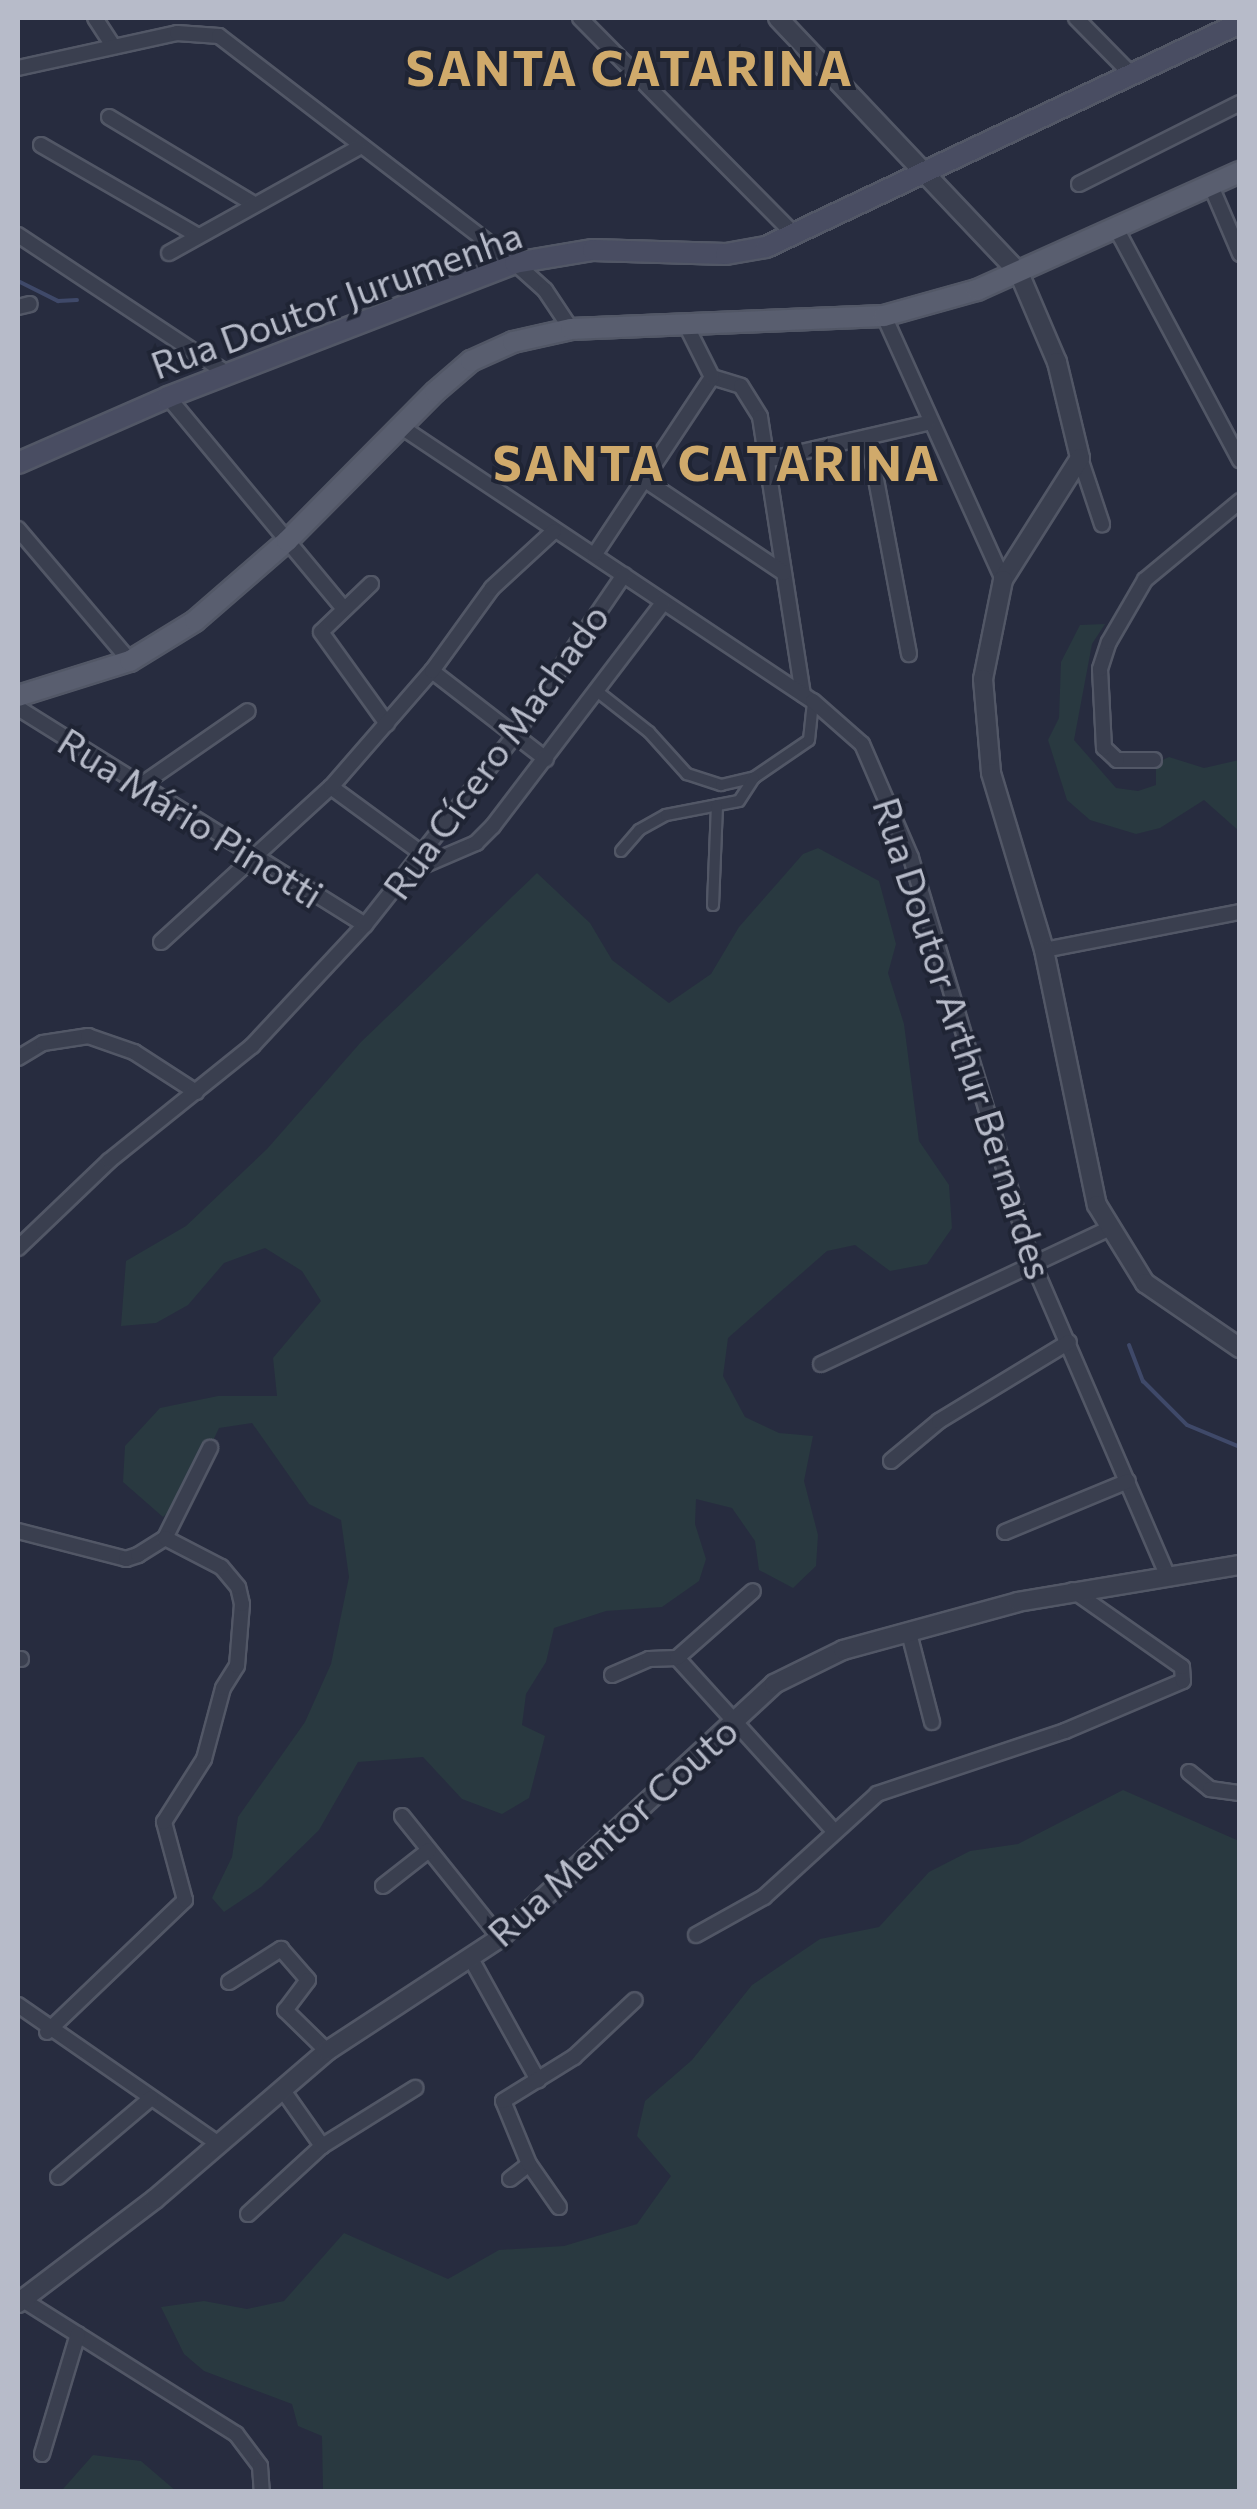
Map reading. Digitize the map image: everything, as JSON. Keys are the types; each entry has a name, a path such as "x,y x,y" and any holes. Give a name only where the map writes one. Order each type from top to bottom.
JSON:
{"main road":[{"name":"Rua Doutor Jurumenha","path":"18,463 168,397 514,263 593,250 726,254 796,235 1233,22"},
{"path":"18,696 130,662 195,621 287,541 400,426 472,361 513,342 571,329 884,316 1019,272 1238,176"}],"street":[{"path":"95,18 112,44"},
{"path":"580,18 796,235"},
{"path":"778,18 1019,272 1058,362 1080,458 1102,524"},
{"path":"1076,18 1131,74"},
{"path":"18,68 112,44 177,33 219,36 358,148 514,263 545,290 571,329"},
{"path":"1079,184 1240,103"},
{"path":"109,117 254,204"},
{"path":"41,145 197,234"},
{"path":"169,253 197,234 358,148"},
{"path":"1211,186 1240,254"},
{"path":"1117,230 1240,460"},
{"path":"18,236 228,374"},
{"path":"884,316 927,423 1003,580"},
{"path":"598,692 650,732 687,774 720,785 755,777 809,740 808,698 754,399 742,386 712,376 686,325"},
{"path":"595,554 712,376"},
{"path":"168,397 343,608"},
{"path":"767,460 927,423"},
{"name":"Rua Doutor Arthur Bernardes","path":"400,426 808,698 862,744 911,858 1032,1261 1167,1574"},
{"path":"868,437 909,654"},
{"path":"1080,458 1003,580 983,678 991,773 1044,950 1086,1173 1108,1229 1145,1284 1240,1348"},
{"path":"646,480 784,573"},
{"path":"1154,760 1118,760 1104,748 1099,698 1104,656 1146,580 1240,502"},
{"path":"18,529 130,662"},
{"path":"161,942 258,859 330,787 432,671 492,588 554,531"},
{"name":"Rua Cícero Machado","path":"18,1248 108,1161 252,1046 365,925 514,736 624,575"},
{"path":"371,584 322,627 322,636 387,724"},
{"path":"411,871 476,843 546,759 664,602"},
{"path":"432,671 546,759"},
{"name":"Rua Mário Pinotti","path":"18,708 144,783 365,925"},
{"path":"144,783 248,712"},
{"path":"621,851 639,830 666,816 739,802 755,777"},
{"path":"330,787 424,855"},
{"path":"713,905 717,805"},
{"path":"1044,950 1240,912"},
{"path":"18,1058 42,1044 88,1036 134,1052 196,1092"},
{"path":"821,1364 1032,1261 1108,1229"},
{"path":"891,1461 939,1421 1069,1342"},
{"path":"18,1531 126,1559 164,1538 210,1448"},
{"path":"1005,1532 1128,1481"},
{"path":"47,2032 186,1893 165,1844 164,1822 204,1758 223,1688 236,1666 242,1604 221,1567 164,1538"},
{"name":"Rua Mentor Couto","path":"20,2302 155,2199 216,2142 327,2051 500,1938 732,1722 808,1664 910,1632 1072,1590 1240,1564"},
{"path":"696,1935 764,1897 833,1830 877,1794 1064,1731 1183,1681 1182,1667 1072,1590"},
{"path":"612,1675 648,1659 677,1658 753,1591"},
{"path":"910,1632 932,1722"},
{"path":"677,1658 833,1830"},
{"path":"1189,1772 1210,1789 1240,1793"},
{"path":"402,1816 500,1938"},
{"path":"383,1886 429,1850"},
{"path":"229,1982 281,1950 308,1980 285,2010 327,2051"},
{"path":"470,1958 538,2080"},
{"path":"559,2207 529,2164 502,2106 594,2041 635,2000"},
{"path":"18,2006 47,2032 216,2142"},
{"path":"248,2214 322,2146 415,2088"},
{"path":"282,2089 322,2146"},
{"path":"58,2177 151,2098"},
{"path":"510,2179 529,2164"},
{"path":"20,2302 236,2434 260,2466 262,2492"},
{"path":"42,2454 78,2334"}],"shaded area":[{"path":"1105,624 1092,644 1074,740 1116,788 1138,791 1156,785 1156,763 1169,757 1204,768 1239,760 1239,831 1204,800 1160,828 1136,834 1090,820 1067,800 1048,740 1059,718 1061,662 1080,625"},
{"path":"818,848 879,881 896,944 888,973 904,1024 919,1141 949,1185 952,1228 927,1264 890,1271 855,1245 827,1251 728,1338 723,1376 745,1417 779,1433 813,1436 804,1481 818,1535 816,1566 793,1588 759,1570 755,1541 732,1508 696,1499 695,1524 706,1559 699,1581 662,1607 606,1611 554,1628 546,1662 526,1694 522,1725 545,1736 529,1798 502,1814 462,1799 423,1757 358,1762 319,1830 261,1887 224,1912 212,1898 232,1857 238,1817 305,1722 331,1664 349,1577 341,1520 309,1504 252,1423 219,1428 188,1494 163,1517 123,1482 125,1446 160,1408 218,1396 277,1396 273,1358 321,1301 302,1271 265,1248 224,1263 188,1305 156,1323 121,1326 126,1261 186,1226 267,1149 361,1042 537,873 590,923 612,960 669,1003 711,974 739,927 803,854"},
{"path":"1123,1790 1239,1841 1239,2491 323,2491 322,2436 298,2426 292,2404 204,2371 184,2354 161,2307 204,2301 247,2309 284,2301 344,2233 448,2279 499,2250 564,2246 637,2224 671,2176 637,2136 645,2101 692,2060 752,1985 820,1939 879,1927 929,1872 970,1851 1018,1844"},
{"path":"93,2455 141,2461 176,2491 37,2491 63,2489"}],"waterway":[{"path":"18,281 58,301 77,300"},
{"path":"1129,1345 1143,1381 1187,1425 1240,1447"}],"district":[{"name":"SANTA CATARINA","path":"630,67"},
{"name":"SANTA CATARINA","path":"717,462"}]}
